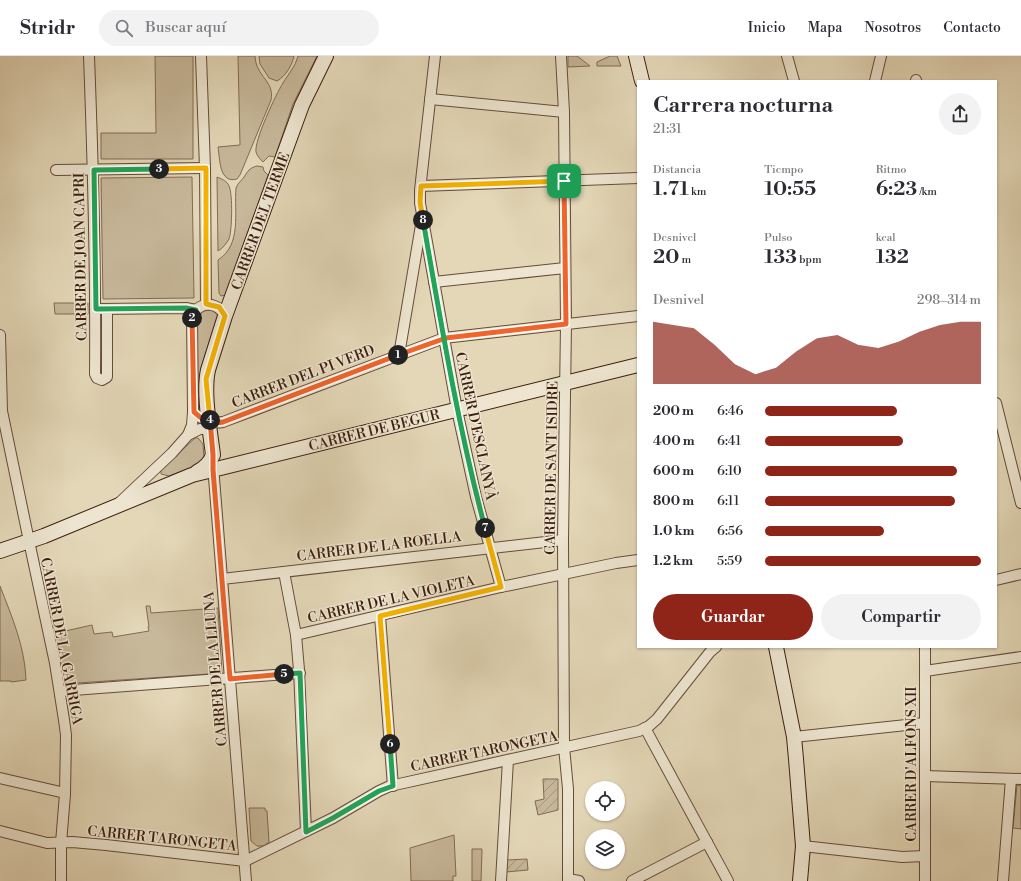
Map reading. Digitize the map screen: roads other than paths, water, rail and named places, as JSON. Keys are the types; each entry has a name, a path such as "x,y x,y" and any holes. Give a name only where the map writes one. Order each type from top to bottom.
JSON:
{"street":[{"name":"CARRER DE JOAN CAPRI","path":"88,56 94,170 96,309 95,374 97,378 102,380 107,377 108,372 107,309"},
{"path":"202,56 206,168 206,304"},
{"name":"CARRER DEL TERME","path":"213,455 206,379 225,316 302,105 326,56"},
{"name":"CARRER D'ESCLANYÀ","path":"435,56 420,202 444,338 476,497 501,587"},
{"name":"CARRER DE SANT ISIDRE","path":"561,56 564,112 566,324 566,384 561,542 564,574 564,748 568,788 568,880"},
{"path":"636,56 642,80"},
{"path":"788,56 794,80"},
{"path":"875,80 881,56"},
{"path":"430,99 564,112"},
{"path":"56,170 206,168"},
{"path":"421,186 637,178"},
{"path":"399,355 422,216"},
{"path":"434,282 565,268"},
{"path":"188,435 192,425 194,412 192,316 196,310 206,304 219,307 225,316"},
{"path":"96,309 186,308 196,310"},
{"name":"CARRER DEL PI VERD","path":"210,427 217,423 444,338 637,316"},
{"name":"CARRER DE LA GARRIGA","path":"0,335 1,411 60,692 66,735 65,792 61,843 61,881"},
{"name":"CARRER DE BEGUR","path":"0,551 29,541 192,475 637,365"},
{"path":"997,407 1021,503"},
{"path":"194,412 210,427"},
{"name":"CARRER DE BEGUR","path":"114,507 156,468 188,435 200,429 210,427"},
{"path":"192,475 205,468 213,455"},
{"name":"CARRER DE LA LLUNA","path":"213,455 246,881"},
{"path":"156,468 156,478 158,481 167,484"},
{"path":"561,542 559,567 555,573 504,583 495,552 561,542"},
{"name":"CARRER DE LA ROELLA","path":"222,579 490,548 561,542"},
{"name":"CARRER DE LA VIOLETA","path":"296,635 501,587 616,563 637,560"},
{"path":"284,572 296,635 300,673 306,832"},
{"path":"997,580 1021,574"},
{"path":"380,616 393,786"},
{"name":"CARRER TARONGETA","path":"0,831 47,843 106,845 245,861 333,818 379,791 393,786 639,731 658,719 710,652 715,648"},
{"path":"776,648 794,737 803,846 800,881"},
{"name":"CARRER D'ALFONS XII","path":"924,881 925,648"},
{"path":"925,671 1021,657"},
{"path":"60,692 300,673"},
{"path":"794,737 925,723"},
{"path":"645,728 728,881"},
{"path":"501,881 508,760"},
{"path":"925,776 1016,779 1003,881"},
{"path":"0,778 65,792"},
{"path":"632,881 707,842"},
{"path":"803,846 902,857 925,856"},
{"path":"568,880 579,881"}]}
